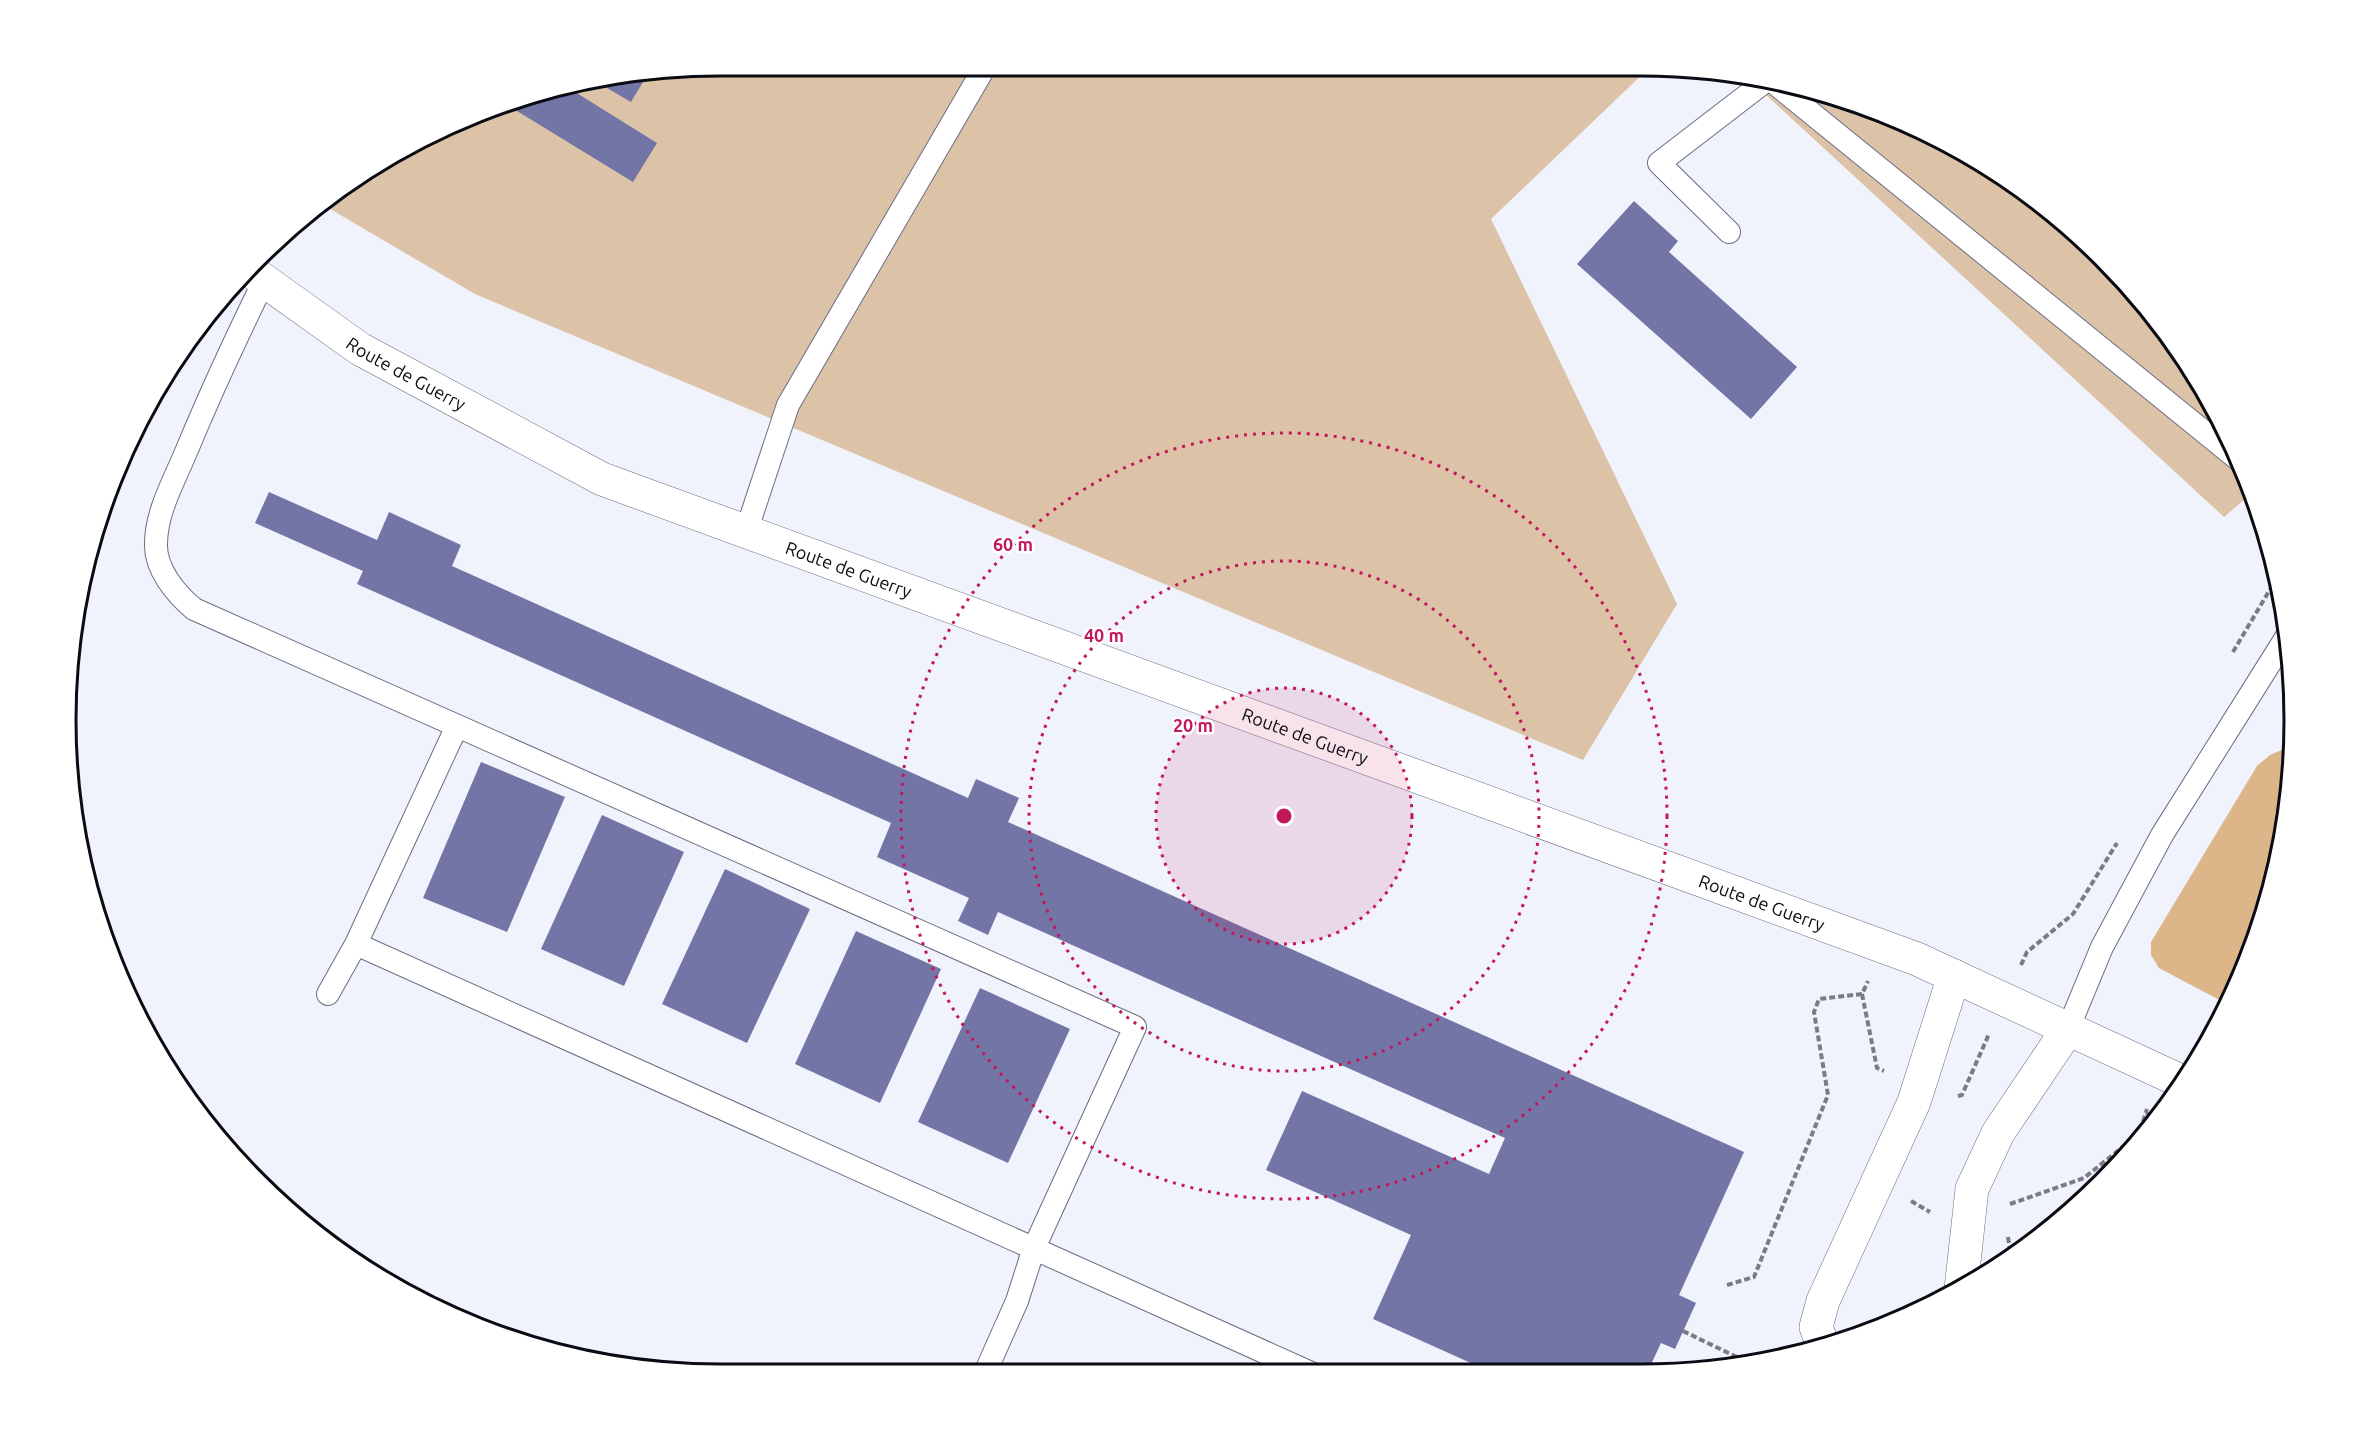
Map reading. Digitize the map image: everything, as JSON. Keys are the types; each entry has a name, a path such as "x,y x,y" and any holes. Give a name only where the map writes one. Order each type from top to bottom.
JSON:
{"street":[{"name":"Route de Guerry","path":"256,275 360,349 602,479 1883,946 1917,959 2172,1077"},
{"path":"1820,1338 1816,1327 1823,1301 1914,1102 1954,976"},
{"path":"1962,1277 1972,1189 1998,1133 2068,1029"}],"lane":[{"path":"746,532 788,405 980,76"},
{"path":"1729,232 1659,163 1757,87"},
{"path":"1787,93 2223,446"},
{"path":"256,275 222,366 160,513 155,546 163,570 175,592 194,609 1134,1027 1034,1248 1017,1300 989,1364"},
{"path":"2068,1029 2102,947 2162,835 2280,647"},
{"path":"328,994 356,944 457,726"},
{"path":"356,944 1293,1364"}],"path":[{"path":"2231,656 2271,588"},
{"path":"2004,1000 2027,952 2073,915 2120,839"},
{"path":"1727,1285 1754,1277 1828,1095 1814,1012 1819,999 1862,993 1883,946"},
{"path":"2143,1123 2146,1113 2172,1077"},
{"path":"2146,1113 2150,1115"},
{"path":"1972,1189 2004,1206 2084,1178 2121,1149"},
{"path":"2004,1206 2010,1247"},
{"path":"1683,1331 1735,1356"}],"shaded area":[{"path":"720,76 1641,76 1491,219 1677,604 1583,760 475,294 329,208 398,163 474,125 553,98 594,89 636,82"},
{"path":"1758,88 1808,98 1848,111 1887,125 1926,143 1999,185 2065,236 2096,265 2152,328 2198,398 2218,435 2245,499 2224,517"},
{"path":"2283,749 2279,804 2272,846 2263,887 2250,927 2220,1000 2159,968 2151,955 2151,942 2257,766 2270,755"}],"building":[{"path":"643,81 631,102 605,87"},
{"path":"576,93 657,143 633,182 516,110"},
{"path":"1634,201 1678,241 1669,252 1797,367 1751,419 1577,264"},
{"path":"269,492 377,540 389,512 461,545 452,566 968,798 976,779 1019,798 1008,822 1744,1152 1679,1295 1696,1303 1675,1349 1661,1343 1651,1364 1473,1364 1373,1319 1411,1235 1266,1170 1302,1091 1489,1174 1505,1138 998,912 988,935 958,921 969,898 877,857 891,823 357,584 363,571 255,523"},
{"path":"481,762 565,797 507,932 423,898"},
{"path":"602,815 684,852 624,986 541,949"},
{"path":"725,869 810,909 747,1043 662,1004"},
{"path":"856,931 941,969 880,1103 795,1064"},
{"path":"980,988 1070,1029 1008,1163 918,1122"}]}
